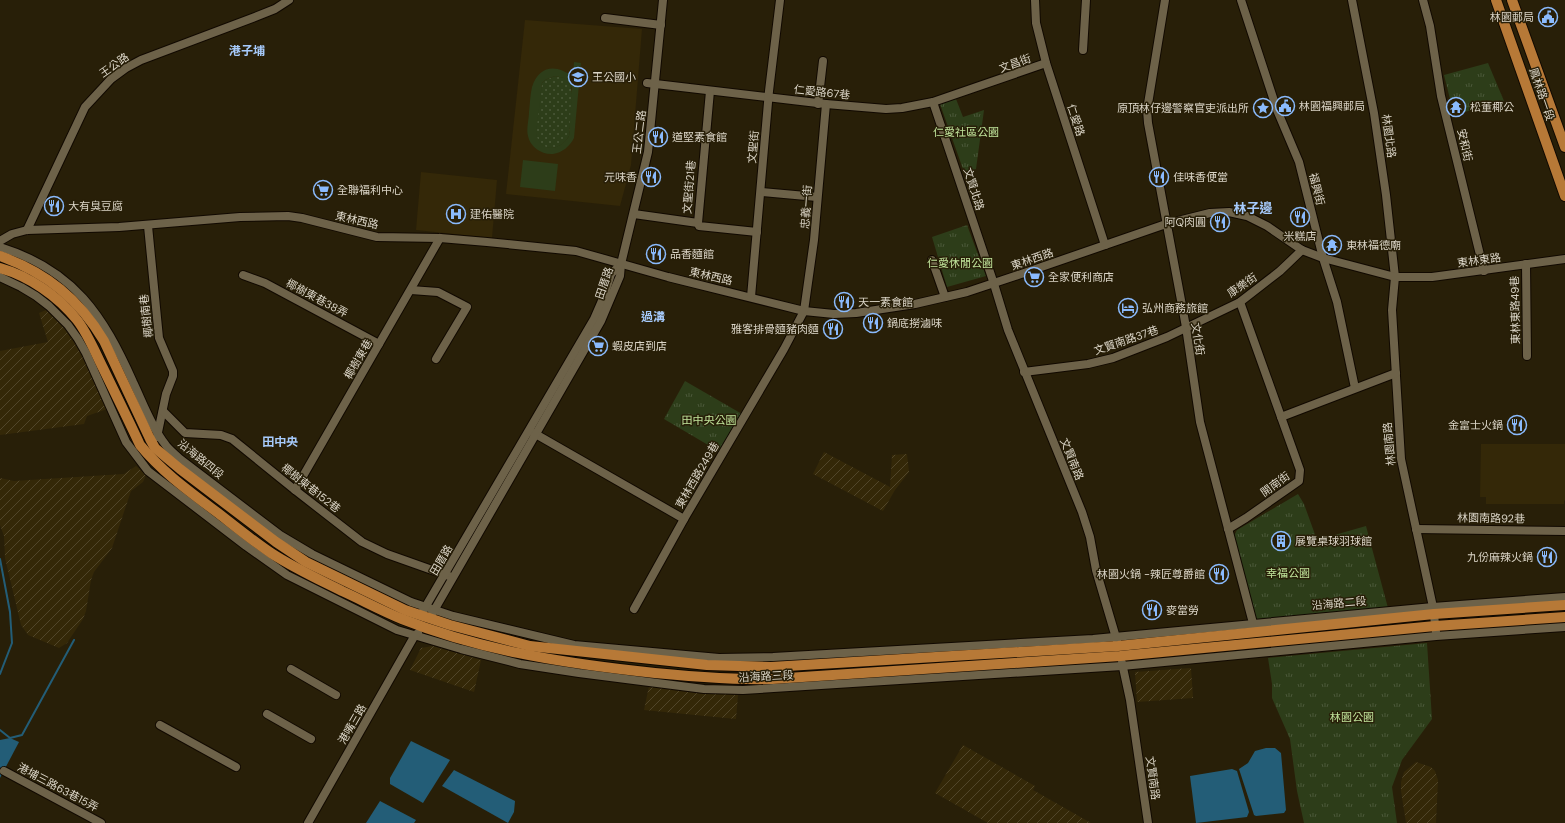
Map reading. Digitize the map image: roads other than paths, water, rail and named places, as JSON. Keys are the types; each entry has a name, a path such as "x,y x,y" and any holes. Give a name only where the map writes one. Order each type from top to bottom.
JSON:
{"main road":[{"name":"鳳林路一段","path":"1496,0 1565,196"},
{"name":"鳳林路一段","path":"1512,0 1565,147"},
{"name":"沿海路四段","path":"0,256 53,283 76,302 96,327 150,440 155,448 180,470 276,542 306,562 405,610 425,617"},
{"path":"0,268 28,279 46,291 63,305 77,321 88,338 105,384 140,445 167,474 270,553 297,569 402,619 425,617"},
{"name":"沿海路二段","path":"1118,646 1220,634 1254,628 1433,610 1565,605"},
{"name":"沿海路三段","path":"425,617 530,646 716,662 759,662 968,651 1118,646"},
{"name":"沿海路三段","path":"425,617 449,635 580,669 773,683 969,666 1118,646"},
{"path":"1118,646 1259,642 1436,631 1565,617"}],"street":[{"name":"王公路","path":"27,230 81,114 93,97 110,79 141,60 275,9 289,0"},
{"name":"王公二路","path":"621,264 648,152 651,84 661,25 663,0"},
{"name":"文聖街","path":"751,297 769,98 780,0"},
{"name":"仁愛路","path":"1035,0 1036,24 1046,63 1104,245"},
{"path":"1083,50 1086,0"},
{"name":"文化街","path":"1165,0 1147,110 1148,123 1186,327 1200,422 1254,628 1263,654"},
{"name":"福興街","path":"1241,0 1277,110 1299,162 1323,258 1337,302 1355,388"},
{"name":"林園北路","path":"1352,0 1374,113 1386,195 1395,277"},
{"name":"安和街","path":"1423,0 1430,26 1441,96 1484,271"},
{"path":"605,18 661,25"},
{"name":"忠義一街","path":"804,311 814,240 823,61"},
{"name":"文昌街","path":"991,83 1046,63"},
{"name":"仁愛路67巷","path":"651,84 822,104 886,109 902,108 933,102 991,83"},
{"name":"文聖街21巷","path":"710,91 698,223 699,226 757,232"},
{"name":"文賢北路","path":"933,102 994,284"},
{"path":"760,192 817,197"},
{"name":"東林西路","path":"0,242 12,234 27,230 148,226 240,217 288,216 302,218 377,237 440,238 576,251 668,277 804,311 834,314 856,313 915,304 945,297 994,284 1166,224 1210,214 1229,212 1247,216 1267,226 1302,250 1323,258 1395,277"},
{"path":"634,214 698,223"},
{"name":"椰樹南巷","path":"148,226 159,338 173,371 173,376 166,394 155,448 148,471"},
{"name":"椰樹東巷","path":"295,490 440,238"},
{"name":"沿海路四段","path":"0,247 17,252 55,273 86,300 110,334 154,428 166,445 180,459 280,535 312,554 411,602 425,617"},
{"name":"康樂街","path":"1186,327 1240,302 1280,271 1302,250"},
{"name":"東林東路","path":"1395,277 1432,277 1565,259"},
{"path":"932,260 945,297"},
{"name":"田厝路","path":"425,617 453,578 596,316 611,274 621,264"},
{"name":"東林東路49巷","path":"1526,264 1527,356"},
{"name":"椰樹東巷38弄","path":"243,275 265,283 379,344"},
{"path":"0,277 21,287 49,306 78,339 105,384 126,442 148,471 246,546 288,575 397,630 415,636"},
{"name":"林園南路","path":"1395,277 1392,310 1401,459 1433,610"},
{"name":"文賢南路","path":"994,284 1008,330 1084,518 1090,537 1096,570 1118,646 1130,703 1148,823"},
{"path":"411,290 438,292 467,307 436,359"},
{"name":"開南街","path":"1228,529 1299,481 1300,470 1240,302"},
{"name":"東林西路249巷","path":"634,609 804,311"},
{"name":"文賢南路37巷","path":"1024,372 1088,364 1113,358 1167,337 1186,327"},
{"path":"1281,417 1396,373"},
{"name":"椰樹東巷152巷","path":"163,411 185,433 221,435 232,439 362,542 387,554 453,578"},
{"path":"533,432 684,519"},
{"name":"田厝路","path":"415,636 445,575 533,432"},
{"name":"林園南路92巷","path":"1416,529 1565,531"},
{"name":"沿海路二段","path":"1433,610 1565,597"},
{"path":"1433,610 1436,631"},
{"path":"1122,666 1263,654 1436,631 1565,627"},
{"name":"沿海路三段","path":"415,636 520,664 580,669"},
{"name":"港嘴三路","path":"308,823 415,636"},
{"path":"968,651 969,676"},
{"path":"715,689 716,662"},
{"name":"沿海路三段","path":"620,673 715,689 743,690 773,683 969,676 1122,666"},
{"path":"291,670 336,695"},
{"path":"267,714 311,739"},
{"path":"160,725 236,767"},
{"name":"港埔三路63巷15弄","path":"4,771 101,823"}],"water":[{"path":"10,738 19,742 0,778 0,740"},
{"path":"411,741 450,760 423,803 390,784 390,778"},
{"path":"1266,748 1275,748 1281,753 1286,810 1284,813 1256,816 1254,815 1239,769 1248,763 1255,751"},
{"path":"1232,769 1237,771 1249,812 1247,817 1196,823 1190,776"},
{"path":"454,770 515,801 514,812 508,823 442,786"},
{"path":"380,801 416,820 414,823 366,823"}],"waterway":[{"path":"0,559 10,612 12,643 0,674"},
{"path":"0,730 10,738 22,735 74,640"}],"place":[{"name":"林園郵局","path":"1548,17"},
{"name":"王公國小","path":"578,77"},
{"name":"林園福興郵局","path":"1285,106"},
{"name":"松董椰公","path":"1456,107"},
{"name":"原頂林仔邊警察官吏派出所","path":"1263,108"},
{"name":"道堅素食館","path":"658,137"},
{"name":"元味香","path":"651,177"},
{"name":"佳味香便當","path":"1159,177"},
{"name":"全聯福利中心","path":"323,190"},
{"name":"大有臭豆腐","path":"54,206"},
{"name":"建佑醫院","path":"456,214"},
{"name":"米糕店","path":"1300,217"},
{"name":"阿Q肉圓","path":"1220,222"},
{"name":"東林福德廟","path":"1332,245"},
{"name":"品香麵館","path":"656,254"},
{"name":"全家便利商店","path":"1034,277"},
{"name":"天一素食館","path":"844,302"},
{"name":"弘州商務旅館","path":"1128,308"},
{"name":"鍋底撈滷味","path":"873,323"},
{"name":"雅客排骨麵豬肉麵","path":"833,329"},
{"name":"蝦皮店到店","path":"598,346"},
{"name":"金富士火鍋","path":"1517,425"},
{"name":"展覽桌球羽球館","path":"1281,541"},
{"name":"九份麻辣火鍋","path":"1547,557"},
{"name":"林園火鍋 -辣匠尊爵館","path":"1219,574"},
{"name":"麥當勞","path":"1152,610"}],"district":[{"name":"港子埔","path":"247,51"},
{"name":"林子邊","path":"1253,208"},
{"name":"過溝","path":"653,317"},
{"name":"田中央","path":"280,442"}],"park label":[{"name":"仁愛社區公園","path":"966,132"},
{"name":"仁愛休閒公園","path":"960,263"},
{"name":"田中央公園","path":"709,420"},
{"name":"幸福公園","path":"1288,573"},
{"name":"林園公園","path":"1352,717"}]}
